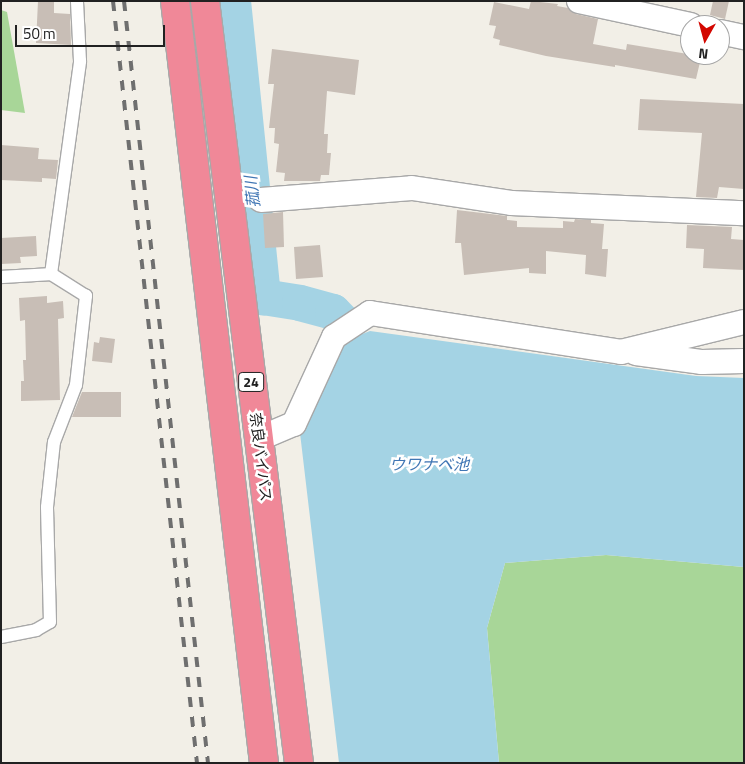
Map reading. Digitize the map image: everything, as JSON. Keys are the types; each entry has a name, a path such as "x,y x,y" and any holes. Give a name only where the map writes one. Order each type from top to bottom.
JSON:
{"highway":[{"name":"24","path":"175,1 264,763"},
{"name":"奈良バイパス","path":"205,1 258,439 289,668 299,763"}],"street":[{"path":"579,1 680,23"},
{"path":"730,34 744,37"},
{"path":"261,200 412,188 511,203 744,213"},
{"path":"258,439 294,424 334,337 370,313 621,352 702,362 744,361"},
{"path":"621,352 744,322"}],"lane":[{"path":"50,274 80,61 77,1"},
{"path":"1,277 50,274 86,296 76,385 54,442 46,508 50,622 36,630 1,636"}],"green space":[{"path":"1,10 7,12 25,113 1,110"},
{"path":"606,555 744,567 744,763 499,763 487,628 505,563"}],"water":[{"name":"ウワナベ池","path":"370,331 696,376 744,378 744,567 606,555 505,563 487,628 499,763 339,763 300,433 347,340"}],"building":[{"path":"38,1 54,1 54,13 70,14 71,45 36,43"},
{"path":"531,1 558,4 557,6 568,8 576,14 598,19 593,44 626,50 627,44 680,53 680,65 699,65 696,79 615,65 615,67 546,56 499,45 500,40 493,38 496,26 489,25 494,2 529,9"},
{"path":"713,1 729,1 726,15 710,15"},
{"path":"272,49 359,60 355,95 327,91 324,134 328,134 327,153 331,153 329,175 321,175 320,181 284,181 285,173 276,172 279,144 274,143 275,128 269,128 274,84 268,84"},
{"path":"640,99 744,104 744,189 719,187 717,198 696,197 702,133 638,130"},
{"path":"1,145 39,148 38,159 58,160 56,179 42,178 42,182 1,180"},
{"path":"457,210 507,216 507,220 517,221 517,227 563,228 563,221 574,222 575,219 591,220 591,223 604,224 602,249 608,249 606,277 585,274 586,255 546,251 546,274 529,273 529,268 464,275 461,243 455,243"},
{"path":"283,212 284,247 265,248 263,214"},
{"path":"687,225 732,227 731,239 744,240 744,270 703,268 704,249 686,248"},
{"path":"36,236 37,256 20,257 21,263 1,264 1,238"},
{"path":"320,245 323,277 296,279 294,247"},
{"path":"47,296 47,303 63,301 64,318 58,319 60,400 21,401 21,381 24,381 23,360 26,360 25,320 20,321 19,298"},
{"path":"100,337 115,339 112,363 92,361 94,342 99,343"},
{"path":"82,392 121,392 121,417 72,417"}],"waterway":[{"name":"菰川","path":"233,1 263,297 300,303 333,312 343,322"}],"railway":[{"path":"113,1 197,763"},
{"path":"124,1 208,763"}]}
